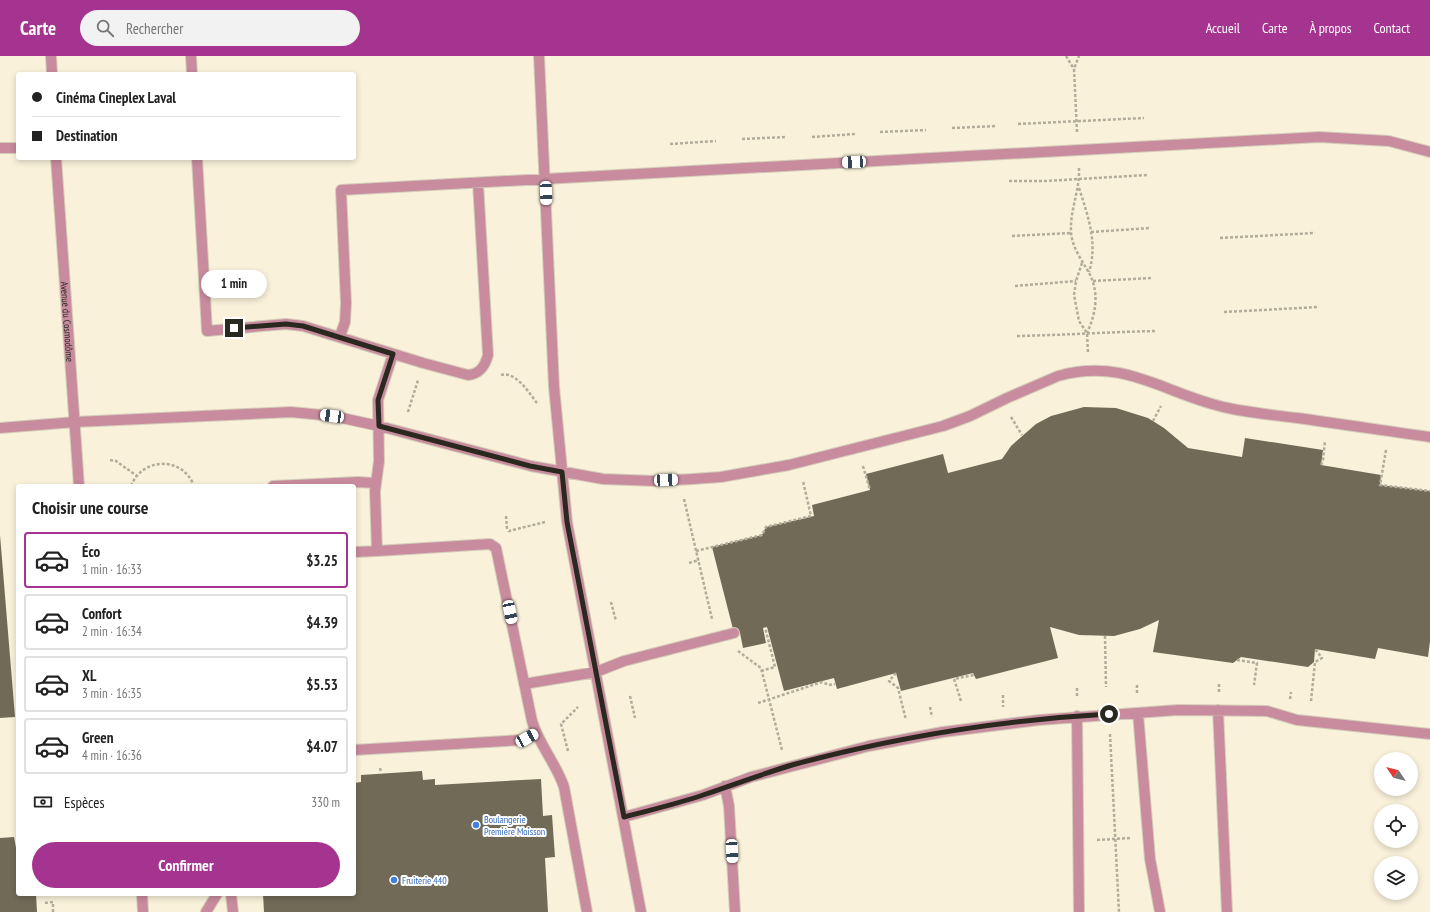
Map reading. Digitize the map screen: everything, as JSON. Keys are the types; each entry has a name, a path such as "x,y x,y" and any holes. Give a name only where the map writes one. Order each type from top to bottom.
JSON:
{"street":[{"path":"51,56 52,72"},
{"path":"191,56 192,72"},
{"path":"539,56 546,179 554,387 567,522 641,912"},
{"path":"340,336 345,322 346,303 341,190 1319,137 1342,137 1389,141 1430,152"},
{"path":"0,148 16,148"},
{"name":"Avenue du Cosmodôme","path":"56,160 75,422 78,484"},
{"path":"197,160 207,331 294,324 340,336 393,354 468,375 478,372 486,362 488,344 478,183"},
{"path":"377,551 375,483 379,461 378,400 393,354"},
{"path":"0,428 75,422 300,412 332,416 379,426 530,466 603,479 655,481 721,477 763,470 950,424 1058,376 1087,370 1112,371 1137,377 1229,408 1430,437"},
{"path":"316,484 358,482 375,483"},
{"path":"356,552 493,545 498,553 524,684 536,734 557,769 564,787 587,912"},
{"path":"524,684 596,672 624,661 734,633"},
{"path":"624,817 664,807 792,766 907,738 978,726 1077,716 1218,710 1267,711 1296,720 1430,734"},
{"path":"1218,710 1227,912"},
{"path":"1138,713 1150,860 1160,912"},
{"path":"1077,716 1079,912"},
{"path":"356,750 522,740 536,734"},
{"path":"726,786 729,806 735,912"},
{"path":"142,896 143,912"},
{"path":"206,912 216,896"},
{"path":"231,896 233,912"}],"path":[{"path":"1066,56 1074,69"},
{"path":"1077,135 1074,69 1079,56"},
{"path":"1018,124 1144,118"},
{"path":"952,128 996,126"},
{"path":"880,132 926,130"},
{"path":"812,136 855,134"},
{"path":"742,139 786,137"},
{"path":"670,144 716,141"},
{"path":"1079,165 1080,179 1071,214 1071,233 1082,263 1093,281 1096,299 1092,323 1087,334"},
{"path":"1009,181 1147,175"},
{"path":"1079,187 1091,224 1093,260 1089,273"},
{"path":"1091,232 1150,228"},
{"path":"1012,236 1071,233"},
{"path":"1220,238 1315,233"},
{"path":"1082,263 1076,281 1074,295 1079,321 1087,334 1089,356"},
{"path":"1093,281 1153,278"},
{"path":"1015,286 1076,281"},
{"path":"1224,312 1320,307"},
{"path":"1017,336 1075,336 1087,334 1156,331"},
{"path":"497,379 502,374 521,382 539,407"},
{"path":"408,412 413,396"},
{"path":"1153,421 1162,404"},
{"path":"1011,416 1022,436"},
{"path":"1321,465 1324,460 1325,441"},
{"path":"1386,449 1380,484 1430,491"},
{"path":"110,460 116,461 137,476"},
{"path":"132,484 137,476 152,465 167,464 177,466 185,472 193,484"},
{"path":"863,466 870,490"},
{"path":"696,551 762,535 766,527 811,516 803,481"},
{"path":"684,499 713,620"},
{"path":"506,516 507,529 510,531 545,522"},
{"path":"689,563 699,560"},
{"path":"611,602 616,621"},
{"path":"761,671 775,667 765,628"},
{"path":"1105,636 1106,687"},
{"path":"1311,701 1315,662 1322,658 1315,649"},
{"path":"732,653 738,651 761,668 782,751"},
{"path":"1237,660 1257,663 1254,685"},
{"path":"896,673 889,681 898,688 906,722"},
{"path":"961,701 954,678 974,675"},
{"path":"758,703 768,698 822,682 829,685 835,684"},
{"path":"630,696 635,718"},
{"path":"1110,734 1119,912"},
{"path":"380,768 381,773"},
{"path":"1094,840 1137,838"},
{"path":"45,902 52,902 53,912"}],"building":[{"path":"1084,407 1116,408 1148,418 1164,428 1188,448 1242,457 1245,438 1323,450 1321,465 1381,475 1380,485 1430,491 1430,641 1428,657 1378,648 1375,659 1315,649 1314,662 1308,667 1241,657 1233,663 1153,652 1159,620 1140,629 1114,636 1079,635 1050,627 1058,658 976,679 973,673 901,691 896,673 837,689 834,678 784,691 767,627 763,628 766,643 743,648 740,633 735,635 734,633 712,547 762,535 766,527 814,516 812,505 870,490 866,474 943,454 948,473 1002,459 1011,446 1036,424 1051,416"},
{"path":"0,535 15,717 0,718"},
{"path":"422,771 423,780 435,779 435,785 541,779 543,816 552,815 555,857 545,858 548,912 264,912 263,896 356,896 356,783 361,782 361,775"},
{"path":"14,837 16,848 16,896 36,896 37,912 0,912 0,838"}],"place":[{"name":"Boulangerie Première Moisson","path":"476,825"},
{"name":"Fruiterie 440","path":"394,880"}],"route":[{"path":"234,328 294,324 340,336 393,354 378,400 379,426 404,431 530,466 562,472 567,522 624,817 703,795 751,777 869,746 978,726 1071,716 1109,714"}]}
